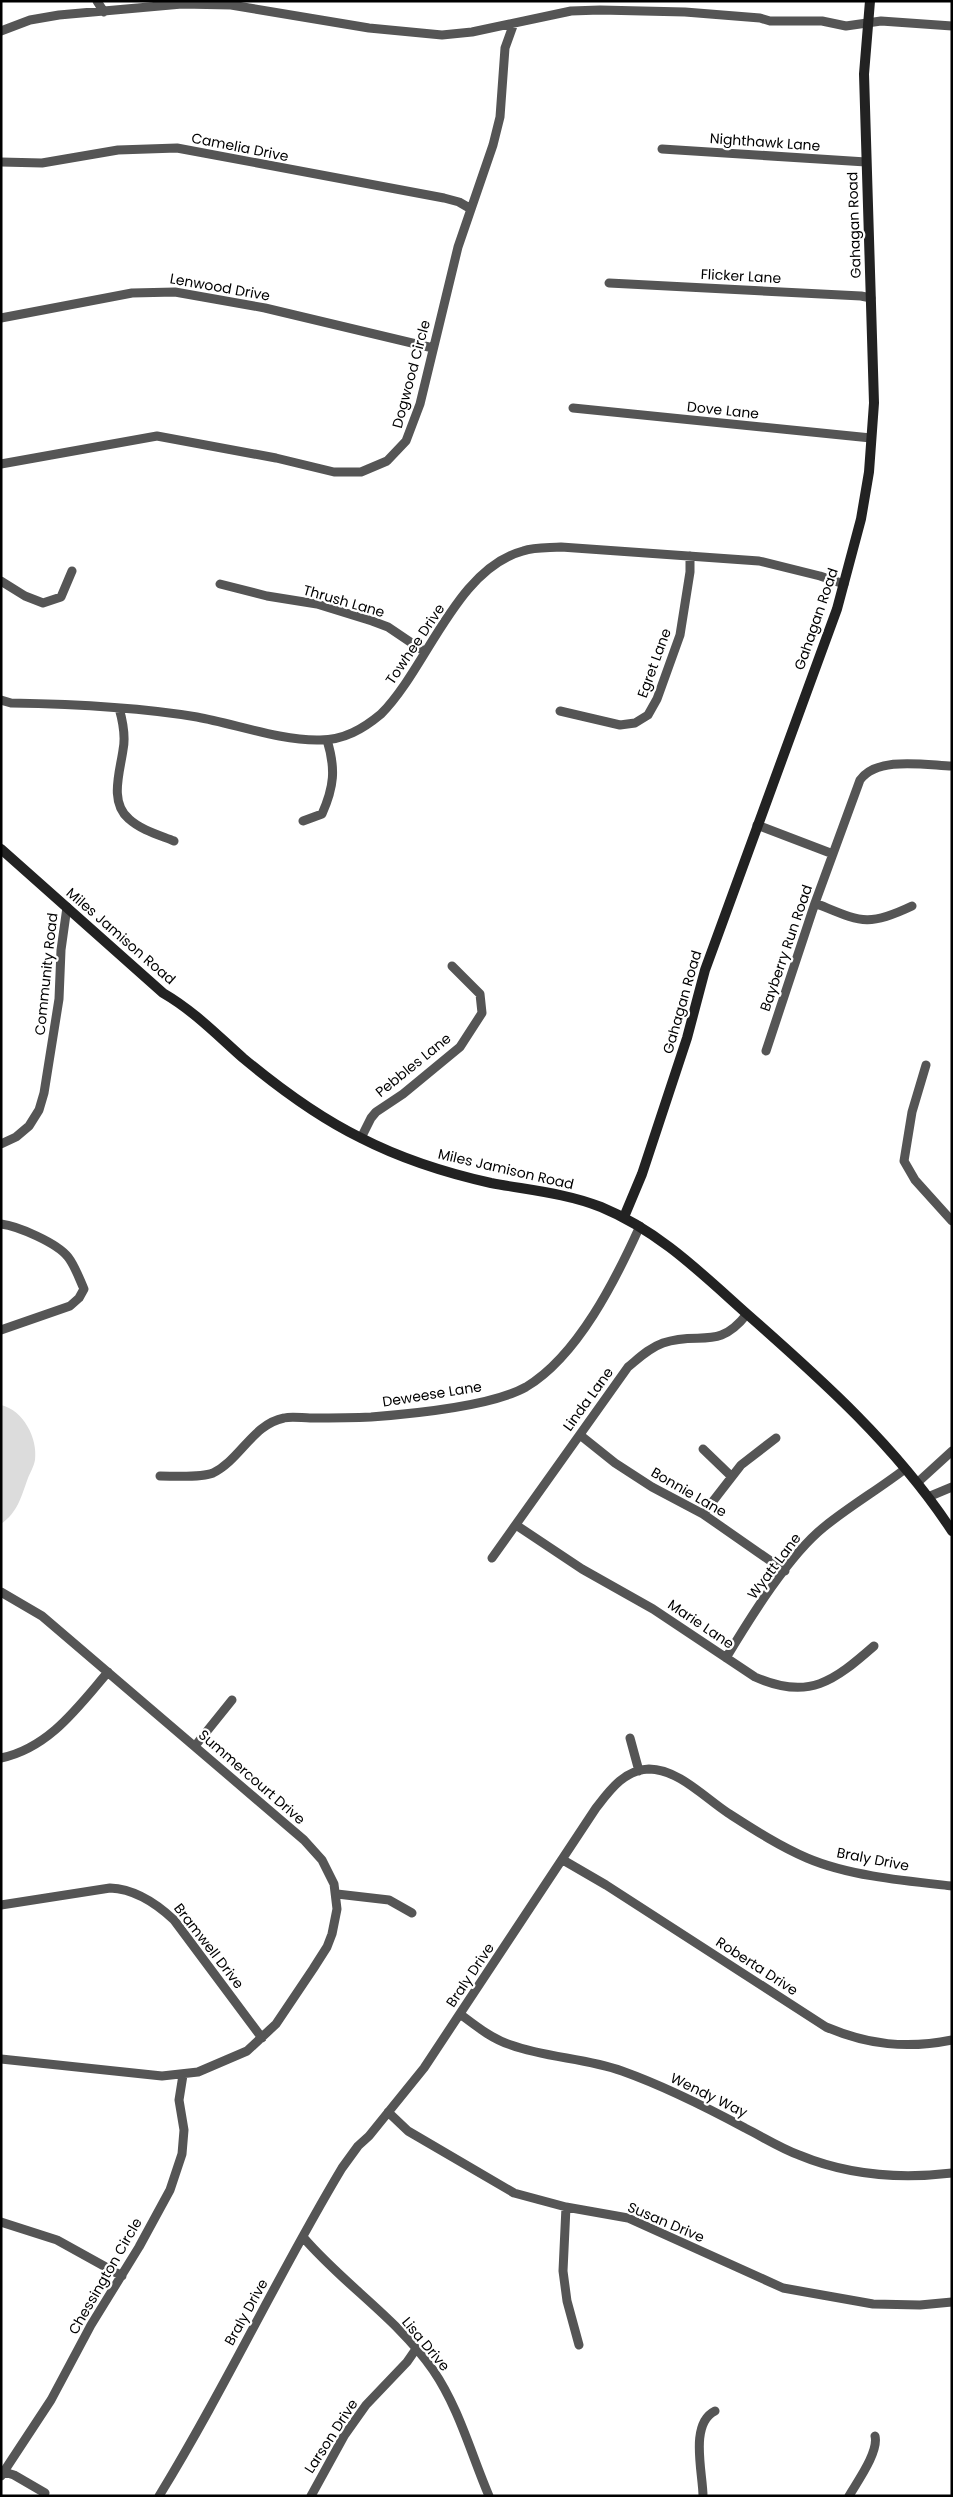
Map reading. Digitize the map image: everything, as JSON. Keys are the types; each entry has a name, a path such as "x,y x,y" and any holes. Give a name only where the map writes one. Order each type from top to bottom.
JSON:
{"street":[{"path":"97,1 104,12"},
{"name":"Gahagan Road","path":"624,1217 642,1174 687,1038 705,970 844,584 862,513 871,438 874,380 864,74 870,1"},
{"path":"1,30 30,20 59,15 182,4 231,5 368,28 442,35 472,32 562,13 600,10 685,12 760,18 770,21 822,21 846,26 881,21 952,26"},
{"name":"Dogwood Circle","path":"1,464 157,436 276,458 334,472 361,472 387,461 406,441 420,404 432,348 458,247 493,145 500,117 505,48 514,23"},
{"name":"Camelia Drive","path":"1,162 42,164 118,150 177,148 444,198 459,202 471,209"},
{"name":"Nighthawk Lane","path":"662,149 866,162"},
{"name":"Flicker Lane","path":"609,282 871,298"},
{"name":"Lenwood Drive","path":"1,318 132,293 175,292 265,308 432,348"},
{"name":"Dove Lane","path":"573,408 871,438"},
{"name":"Towhee Drive","path":"1,700 12,704 119,708 196,717 294,738 327,740 366,727 381,714 472,584 495,565 522,551 561,547 758,561 820,576 844,584"},
{"name":"Egret Lane","path":"560,711 620,725 635,723 648,715 657,699 680,635 690,572 690,556"},
{"path":"1,581 25,596 43,603 61,597 72,571"},
{"name":"Thrush Lane","path":"220,584 267,596 317,604 372,621 388,627 425,652"},
{"path":"119,708 124,733 118,800 123,813 134,824 174,841"},
{"path":"303,821 322,814 330,796 333,783 332,756 327,740"},
{"name":"Bayberry Run Road","path":"766,1051 815,902 856,788 869,770 884,765 952,766"},
{"path":"757,824 832,854"},
{"name":"Miles Jamison Road","path":"1,849 163,993 184,1005 246,1060 313,1111 388,1151 441,1170 491,1183 584,1201 624,1217 663,1241 855,1413 906,1469 952,1531"},
{"path":"815,902 865,921 875,920 912,906"},
{"name":"Community Road","path":"1,1144 16,1137 29,1126 39,1110 44,1093 59,999 61,950 67,907"},
{"name":"Pebbles Lane","path":"361,1138 370,1118 460,1047 479,1020 482,1013 480,994 452,966"},
{"path":"926,1065 912,1112 904,1161 915,1180 952,1221"},
{"path":"1,1224 11,1225 26,1232 67,1255 84,1289 79,1298 70,1306 1,1330"},
{"name":"Deweese Lane","path":"160,1476 212,1473 237,1454 266,1426 284,1418 352,1418 412,1414 498,1397 525,1387 549,1370 580,1334 624,1262 640,1226"},
{"name":"Linda Lane","path":"492,1558 623,1373 644,1352 672,1340 723,1336 736,1327 746,1314"},
{"name":"Bonnie Lane","path":"580,1435 615,1463 652,1487 703,1514 785,1571"},
{"path":"703,1514 744,1461 776,1438"},
{"path":"703,1449 731,1476"},
{"path":"917,1483 952,1451"},
{"name":"Wyatt Lane","path":"726,1658 803,1547 824,1527 906,1469"},
{"path":"928,1497 952,1487"},
{"name":"Marie Lane","path":"516,1525 582,1568 653,1609 755,1676 773,1684 802,1688 820,1684 837,1677 874,1646"},
{"name":"Summercourt Drive","path":"1,1592 42,1616 195,1746 314,1850 330,1872 336,1894 335,1922 327,1946 276,2024 262,2038"},
{"path":"1,1758 19,1754 48,1737 77,1709 108,1672"},
{"path":"195,1746 232,1700"},
{"path":"630,1738 639,1771"},
{"name":"Braly Drive","path":"159,2496 208,2412 245,2340 342,2168 358,2146 424,2068 611,1788 629,1774 650,1769 670,1775 758,1832 812,1860 842,1869 952,1886"},
{"name":"Roberta Drive","path":"563,1860 606,1884 826,2027 864,2040 893,2045 926,2045 952,2040"},
{"name":"Bramwell Drive","path":"1,1905 110,1888 126,1890 144,1897 160,1907 174,1920 262,2038"},
{"path":"336,1894 389,1900 412,1913"},
{"name":"Wendy Way","path":"460,2014 482,2030 510,2045 586,2060 620,2070 674,2093 779,2146 814,2160 866,2173 888,2175 952,2173"},
{"path":"1,2059 127,2074 183,2076 222,2064 247,2051 262,2038"},
{"name":"Chessington Circle","path":"3,2474 51,2400 91,2325 158,2213 176,2177 182,2154 184,2130 179,2100 183,2076"},
{"name":"Susan Drive","path":"388,2112 408,2131 491,2181 526,2197 566,2207 628,2218 726,2264 795,2291 873,2304 920,2305 952,2302"},
{"path":"566,2207 563,2271 567,2300 579,2345"},
{"path":"1,2222 57,2240 122,2276"},
{"name":"Lisa Drive","path":"303,2237 324,2261 396,2327 434,2371 447,2393 489,2496"},
{"name":"Larson Drive","path":"311,2496 344,2436 366,2405 407,2362 416,2349"},
{"path":"703,2496 700,2436 704,2421 715,2412"},
{"path":"849,2496 870,2459 874,2449 874,2436"},
{"path":"3,2474 14,2475 45,2494"}],"shaded area":[{"path":"1,1405 16,1413 27,1426 34,1443 35,1460 18,1504 1,1524"}]}
